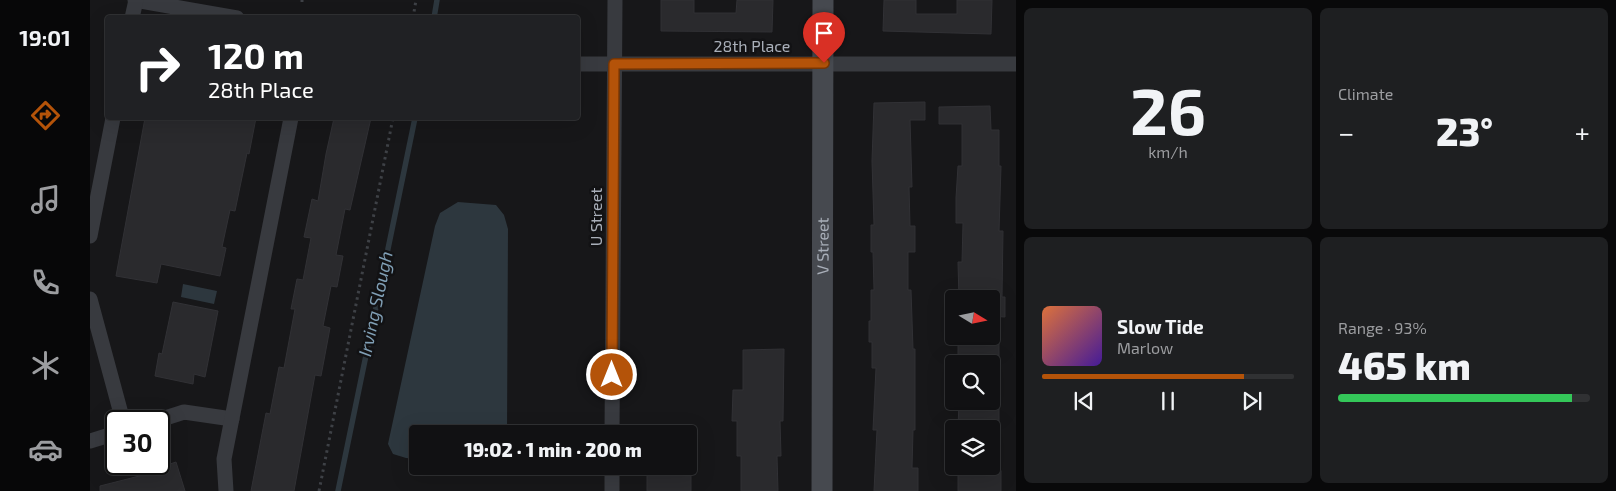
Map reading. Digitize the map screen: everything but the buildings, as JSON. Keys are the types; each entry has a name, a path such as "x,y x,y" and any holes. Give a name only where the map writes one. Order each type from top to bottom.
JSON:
{"street":[{"path":"132,15 135,0 220,15"},
{"name":"U Street","path":"612,425 615,0"},
{"name":"V Street","path":"822,491 823,0"},
{"name":"28th Place","path":"580,64 1016,64"},
{"path":"90,236 113,120"},
{"path":"226,491 224,459 291,120"},
{"path":"90,299 120,410"},
{"path":"170,416 184,412 232,420"},
{"path":"90,441 105,436"},
{"path":"612,475 612,491"}],"path":[{"path":"414,15 416,0"},
{"path":"319,491 393,120"}],"shaded area":[{"path":"458,202 496,205 504,215 508,229 507,425 409,425 409,458 406,458 393,454 388,444 435,226 440,213"},
{"path":"183,284 217,291 214,304 181,297"}],"waterway":[{"name":"Irving Slough","path":"434,15 437,0"},
{"name":"Irving Slough","path":"338,491 415,120"}],"route":[{"path":"612,375 614,64 824,63"}]}
